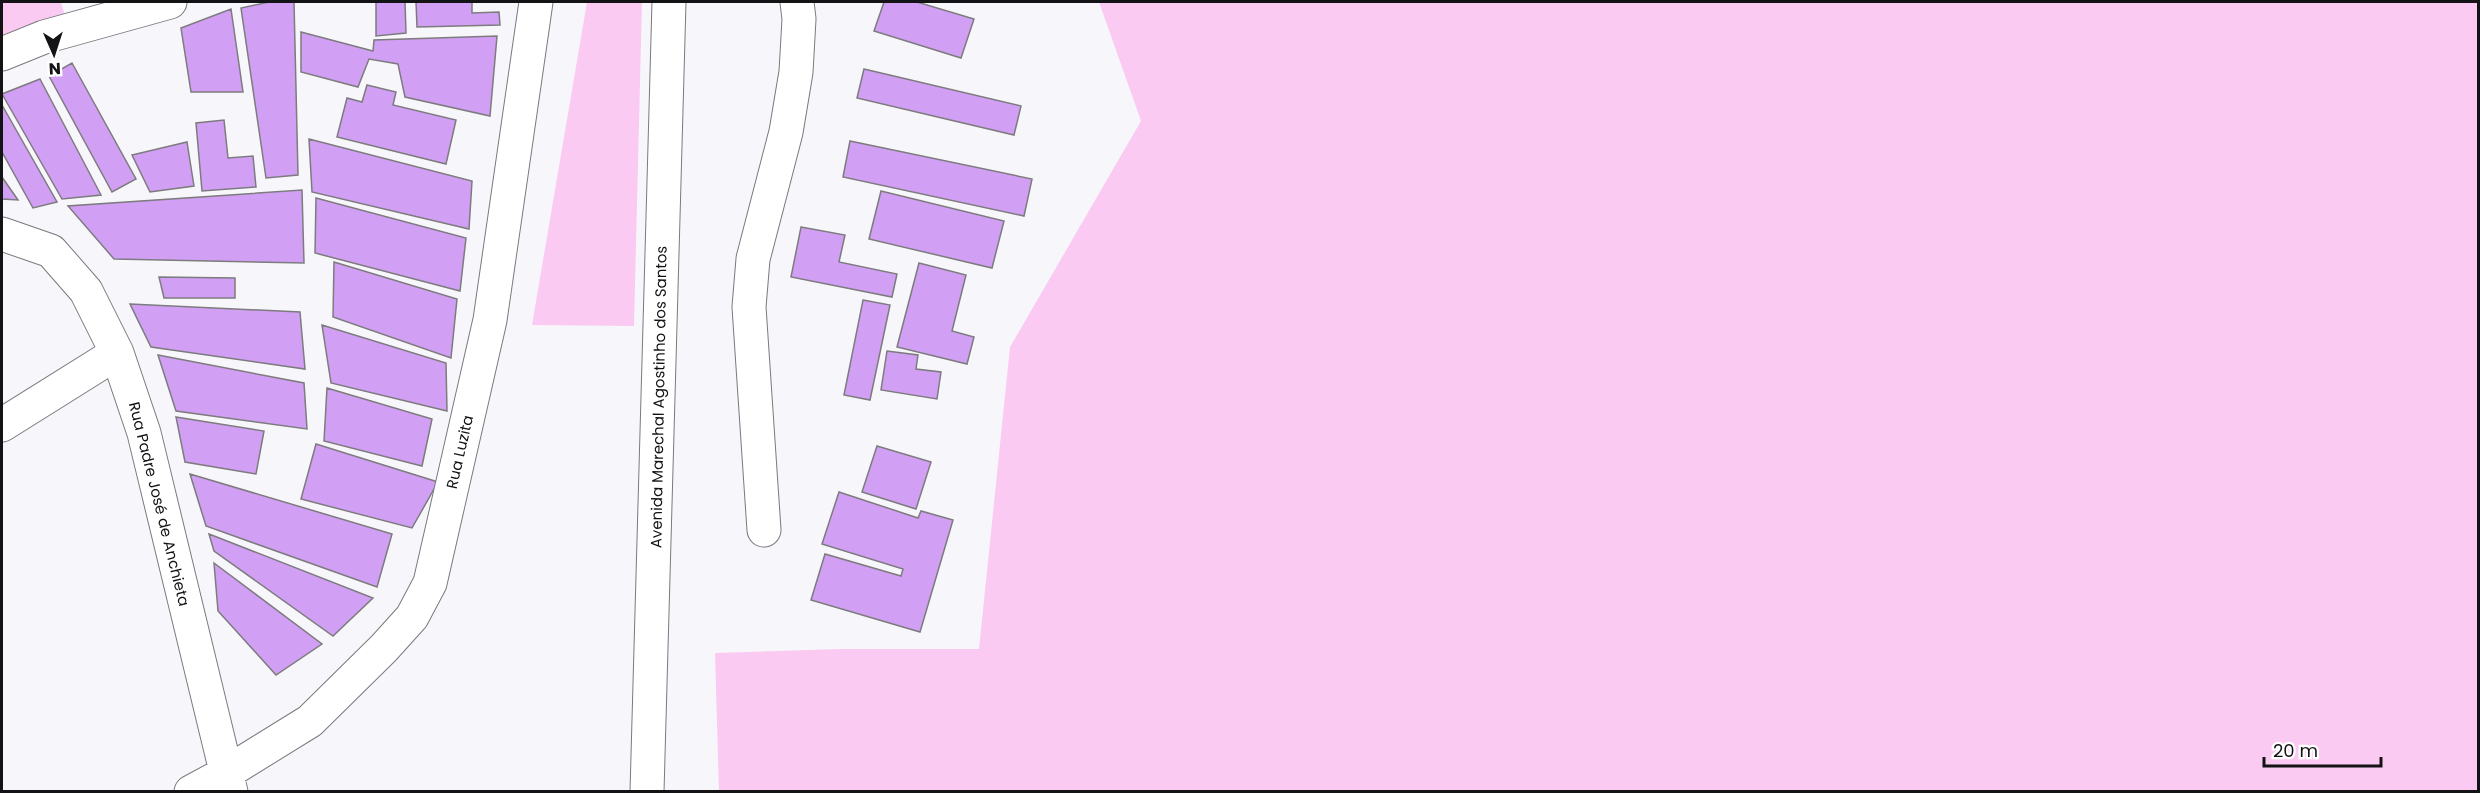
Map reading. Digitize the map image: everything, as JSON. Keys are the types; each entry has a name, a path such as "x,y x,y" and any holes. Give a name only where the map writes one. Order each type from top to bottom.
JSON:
{"street":[{"path":"2,54 44,37 170,2"},
{"name":"Rua Luzita","path":"191,792 228,782 309,721 384,648 412,617 430,583 490,321 536,2"},
{"name":"Avenida Marechal Agostinho dos Santos","path":"647,792 669,2"},
{"path":"764,530 749,307 753,259 786,132 796,72 799,19 797,2"},
{"name":"Rua Padre José de Anchieta","path":"2,234 51,251 86,291 117,353 144,433 228,782"},
{"path":"2,424 117,353"}],"shaded area":[{"path":"2,2 61,2 65,16 2,49"},
{"path":"587,2 642,2 634,326 532,325"},
{"path":"1099,2 2478,2 2478,791 719,791 715,653 840,649 979,649 1010,347 1141,121"}],"building":[{"path":"269,2 294,2 298,175 266,178 241,8"},
{"path":"376,2 405,2 406,33 376,36"},
{"path":"416,2 472,2 472,13 499,12 500,25 417,27"},
{"path":"884,2 917,2 974,19 961,58 874,31"},
{"path":"231,9 243,92 191,92 181,28"},
{"path":"301,32 373,51 374,40 497,36 490,116 405,97 398,64 369,59 358,87 301,72"},
{"path":"72,63 136,179 112,192 49,76"},
{"path":"864,69 1021,106 1014,135 857,98"},
{"path":"40,79 101,195 62,199 2,94"},
{"path":"367,85 396,92 393,105 456,120 446,164 337,137 347,98 362,102"},
{"path":"2,105 57,202 33,208 2,152"},
{"path":"224,120 228,158 253,156 256,187 202,191 196,123"},
{"path":"309,139 472,181 469,229 312,192"},
{"path":"850,141 1032,179 1024,216 843,177"},
{"path":"187,142 194,186 150,192 132,155"},
{"path":"2,177 18,200 2,199"},
{"path":"302,190 304,263 114,259 68,206"},
{"path":"881,191 1004,221 992,268 869,239"},
{"path":"316,198 466,238 460,291 315,253"},
{"path":"801,227 845,235 839,262 897,274 892,297 791,277"},
{"path":"334,262 457,299 451,358 333,317"},
{"path":"919,263 966,275 952,331 974,337 967,364 897,347"},
{"path":"159,277 235,278 235,298 164,298"},
{"path":"863,300 890,305 870,400 844,395"},
{"path":"130,304 300,312 305,369 151,347"},
{"path":"322,325 446,363 447,411 331,383"},
{"path":"887,351 918,355 916,369 941,372 937,399 881,390"},
{"path":"158,355 304,383 307,429 176,411"},
{"path":"327,388 432,419 422,466 324,441"},
{"path":"176,417 264,431 256,474 185,462"},
{"path":"316,444 438,482 412,528 301,499"},
{"path":"877,446 931,462 916,509 862,492"},
{"path":"190,474 392,534 377,587 206,526"},
{"path":"839,492 918,518 921,511 953,520 920,632 811,600 825,554 901,576 903,569 822,544"},
{"path":"209,534 373,598 333,636 214,551"},
{"path":"214,563 322,644 276,675 218,611"}]}
